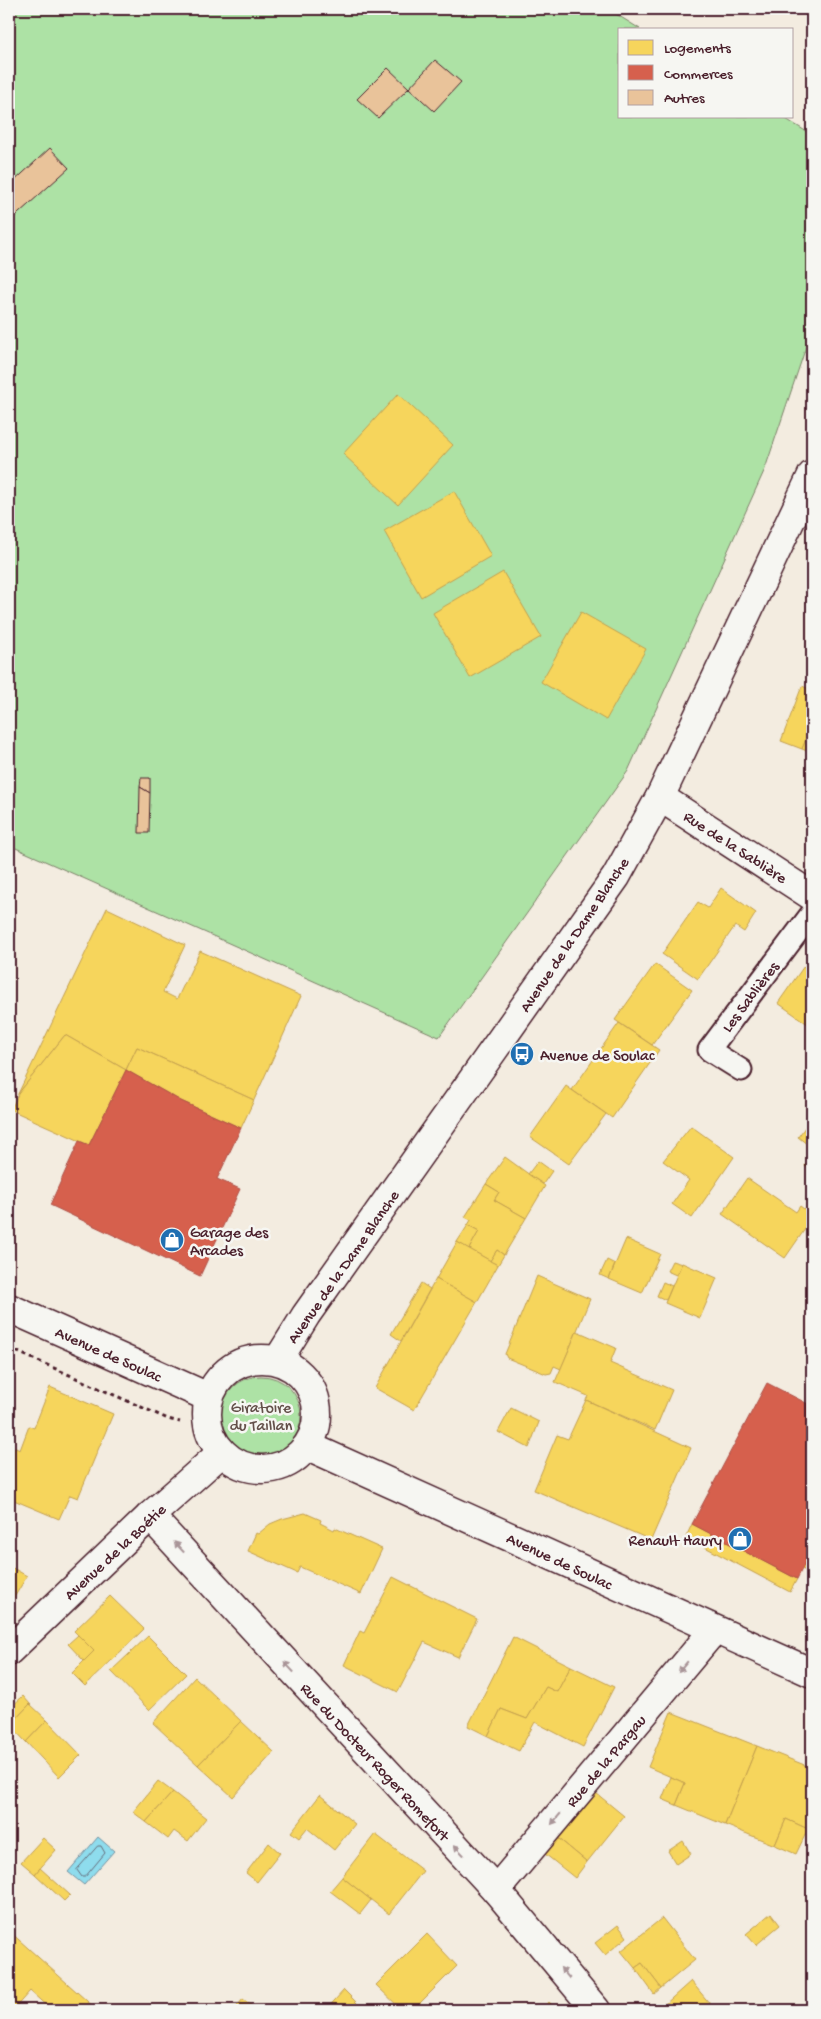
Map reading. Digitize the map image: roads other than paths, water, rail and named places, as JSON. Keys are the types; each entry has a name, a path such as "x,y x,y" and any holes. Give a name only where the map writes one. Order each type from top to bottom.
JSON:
{"main road":[{"name":"Avenue de la Dame Blanche","path":"278,1360 306,1315 616,877 660,797 812,475"},
{"name":"Rue de la Sablière","path":"660,797 812,896"},
{"name":"Avenue de Soulac","path":"9,1308 208,1397"},
{"path":"259,1358 278,1360 300,1373 313,1390 318,1412 315,1432 308,1446 289,1463 263,1470 243,1467 215,1442 205,1416 208,1397 223,1373 238,1363 259,1358"},
{"name":"Avenue de la Boétie","path":"9,1651 150,1516 215,1442"},
{"name":"Avenue de Soulac","path":"308,1446 812,1674"},
{"name":"Rue du Docteur Roger Romefort","path":"150,1516 496,1890 596,2010"},
{"name":"Rue de la Pargau","path":"496,1890 714,1630"}],"lane":[{"name":"Les Sablières","path":"741,1070 709,1050 812,913"}],"water":[{"path":"98,1837 114,1851 84,1885 68,1872"}],"place":[{"name":"Avenue de Soulac","path":"522,1054"},
{"name":"Garage des Arcades","path":"172,1240"},
{"name":"Renault Haury","path":"740,1539"}],"park label":[{"name":"Giratoire du Taillan","path":"261,1415"}]}
